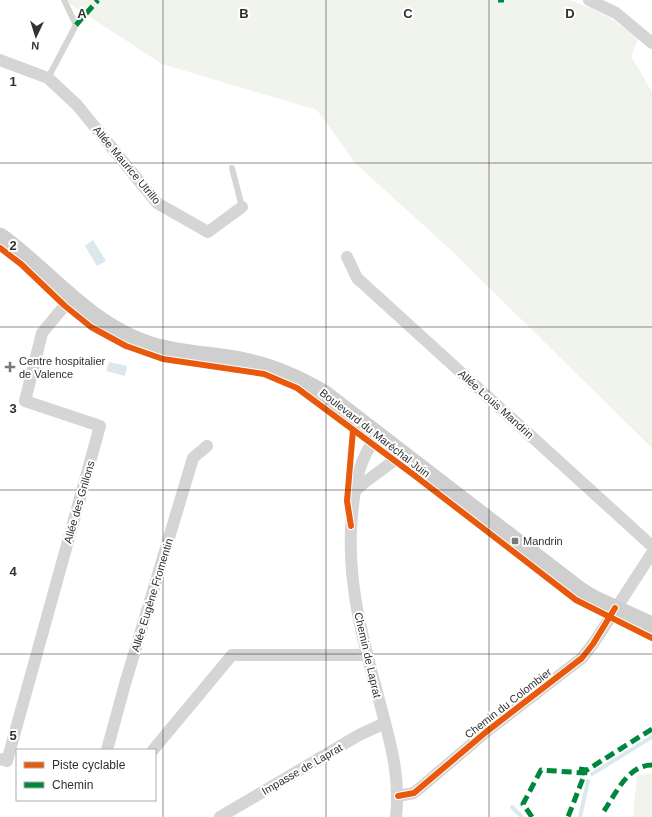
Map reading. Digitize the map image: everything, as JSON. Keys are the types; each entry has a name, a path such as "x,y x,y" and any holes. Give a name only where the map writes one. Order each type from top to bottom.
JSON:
{"main road":[{"name":"Boulevard du Maréchal Juin","path":"0,236 30,258 92,316 117,332 147,344 175,351 248,361 279,370 300,379 324,393 401,454 580,590 652,625"}],"street":[{"path":"589,0 616,13 652,43"},
{"name":"Allée Maurice Utrillo","path":"0,60 48,78 77,105 157,203 208,232 242,207"},
{"name":"Allée Louis Mandrin","path":"346,257 357,278 652,546"},
{"name":"Allée des Grillons","path":"0,759 7,761 100,426 25,401 42,334 61,310 73,299"},
{"name":"Chemin de Laprat","path":"377,435 368,448 357,474 350,542 351,567 354,591 367,655 395,763 398,796 396,817"},
{"name":"Allée Eugène Fromentin","path":"107,749 125,684 193,458 207,446"},
{"path":"355,491 367,479 401,454"},
{"name":"Chemin du Colombier","path":"398,796 414,793 486,732 582,658 593,644 652,553"},
{"path":"155,749 232,654 367,655"},
{"name":"Impasse de Laprat","path":"220,817 359,735 385,723"}],"lane":[{"path":"48,78 76,25 64,0"},
{"name":"Allée Maurice Utrillo","path":"232,168 242,207"}],"shaded area":[{"path":"64,0 570,0 598,12 622,26 638,40 631,56 652,92 652,448 453,252 356,164 317,110 162,64"},
{"path":"93,240 106,261 97,266 85,246"},
{"path":"109,362 127,366 125,376 106,371"},
{"path":"652,773 652,817 633,817 637,776"}],"waterway":[{"path":"592,774 652,737"},
{"path":"580,817 588,781"},
{"path":"512,807 522,817"}],"marked path":[{"path":"76,25 98,0"},
{"path":"498,0 504,0"},
{"path":"579,769 587,770 652,729"},
{"path":"604,811 629,775 644,766 652,765"},
{"path":"532,817 523,804 541,770 585,773 568,817"}],"cycle path":[{"path":"0,248 21,264 65,306 91,327 126,346 163,359 264,374 297,388 414,475 576,600 652,638"},
{"path":"351,526 347,501 353,430"},
{"path":"398,796 414,793 486,732 582,658 593,644 615,608"}],"place":[{"name":"Centre hospitalier de Valence","path":"10,367"},
{"name":"Mandrin","path":"515,541"}]}
